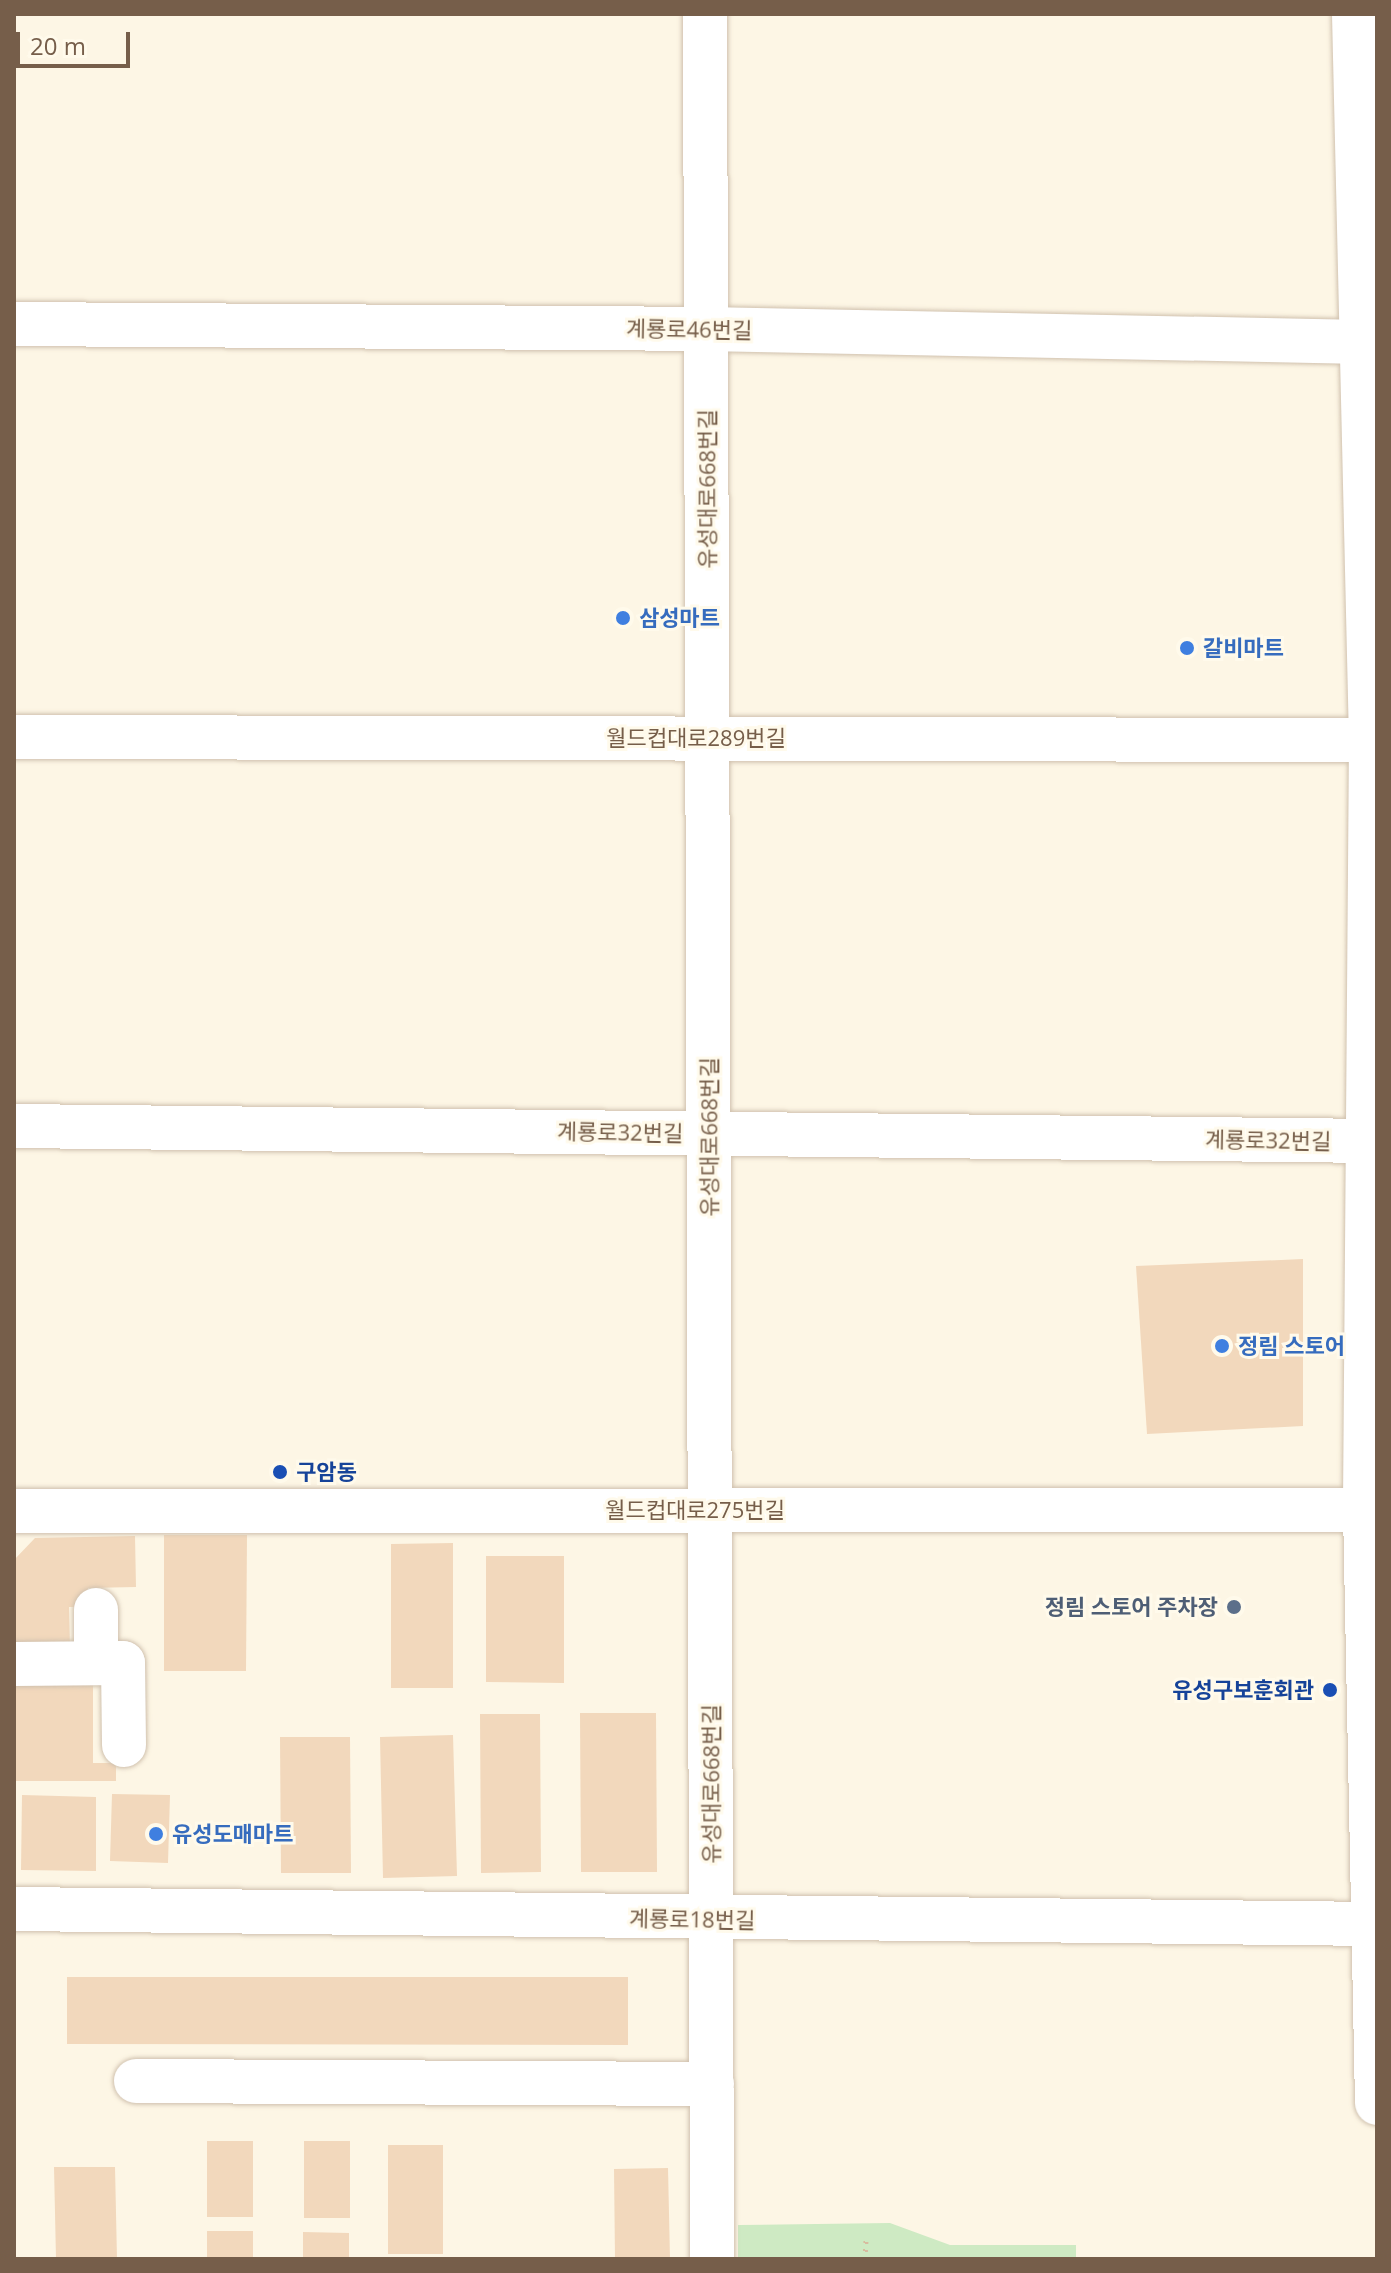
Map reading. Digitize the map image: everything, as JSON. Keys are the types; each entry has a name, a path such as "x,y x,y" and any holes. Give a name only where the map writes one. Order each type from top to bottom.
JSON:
{"street":[{"name":"유성대로668번길","path":"705,14 712,2259"},
{"path":"1354,14 1370,339 1374,740 1370,1924 1377,2103"},
{"name":"계룡로46번길","path":"14,324 706,329 1370,339"},
{"name":"월드컵대로289번길","path":"14,737 1374,740"},
{"name":"계룡로32번길","path":"14,1126 1371,1141"},
{"name":"월드컵대로275번길","path":"14,1511 1371,1510"},
{"path":"96,1610 96,1663"},
{"path":"14,1664 123,1663 124,1745"},
{"name":"계룡로18번길","path":"14,1909 711,1920 1370,1924"},
{"path":"136,2081 712,2084"}],"path":[{"path":"865,2259 866,2239"}],"green space":[{"path":"890,2223 950,2245 1076,2245 1076,2259 738,2259 738,2225"}],"building":[{"name":"정림 스토어","path":"1303,1259 1303,1426 1147,1434 1136,1266"},
{"path":"164,1535 247,1535 246,1671 164,1671"},
{"path":"135,1536 136,1587 88,1588 88,1607 69,1607 70,1649 16,1649 14,1560 35,1538"},
{"path":"453,1543 453,1688 391,1688 391,1544"},
{"path":"486,1556 564,1556 564,1683 486,1682"},
{"path":"14,1679 93,1679 93,1763 116,1763 116,1781 14,1781"},
{"path":"580,1713 656,1713 657,1872 581,1872"},
{"path":"480,1714 540,1714 541,1872 481,1873"},
{"path":"453,1735 457,1876 383,1878 380,1737"},
{"path":"280,1737 350,1737 351,1873 281,1873"},
{"path":"112,1794 170,1795 168,1863 110,1861"},
{"path":"22,1795 96,1797 96,1871 21,1870"},
{"path":"67,1977 628,1977 628,2045 67,2044"},
{"path":"207,2141 253,2141 253,2217 207,2217"},
{"path":"304,2141 350,2141 350,2218 304,2218"},
{"path":"388,2145 443,2145 443,2254 388,2254"},
{"path":"54,2167 115,2167 117,2259 56,2259"},
{"path":"668,2168 670,2259 615,2259 614,2169"},
{"path":"207,2231 253,2231 253,2259 207,2259"},
{"path":"303,2232 349,2233 349,2259 303,2259"}],"place":[{"name":"삼성마트","path":"623,618"},
{"name":"갈비마트","path":"1187,648"},
{"name":"정림 스토어","path":"1222,1346"},
{"name":"구암동","path":"280,1472"},
{"name":"정림 스토어 주차장","path":"1234,1607"},
{"name":"유성구보훈회관","path":"1330,1690"},
{"name":"유성도매마트","path":"156,1834"}]}
